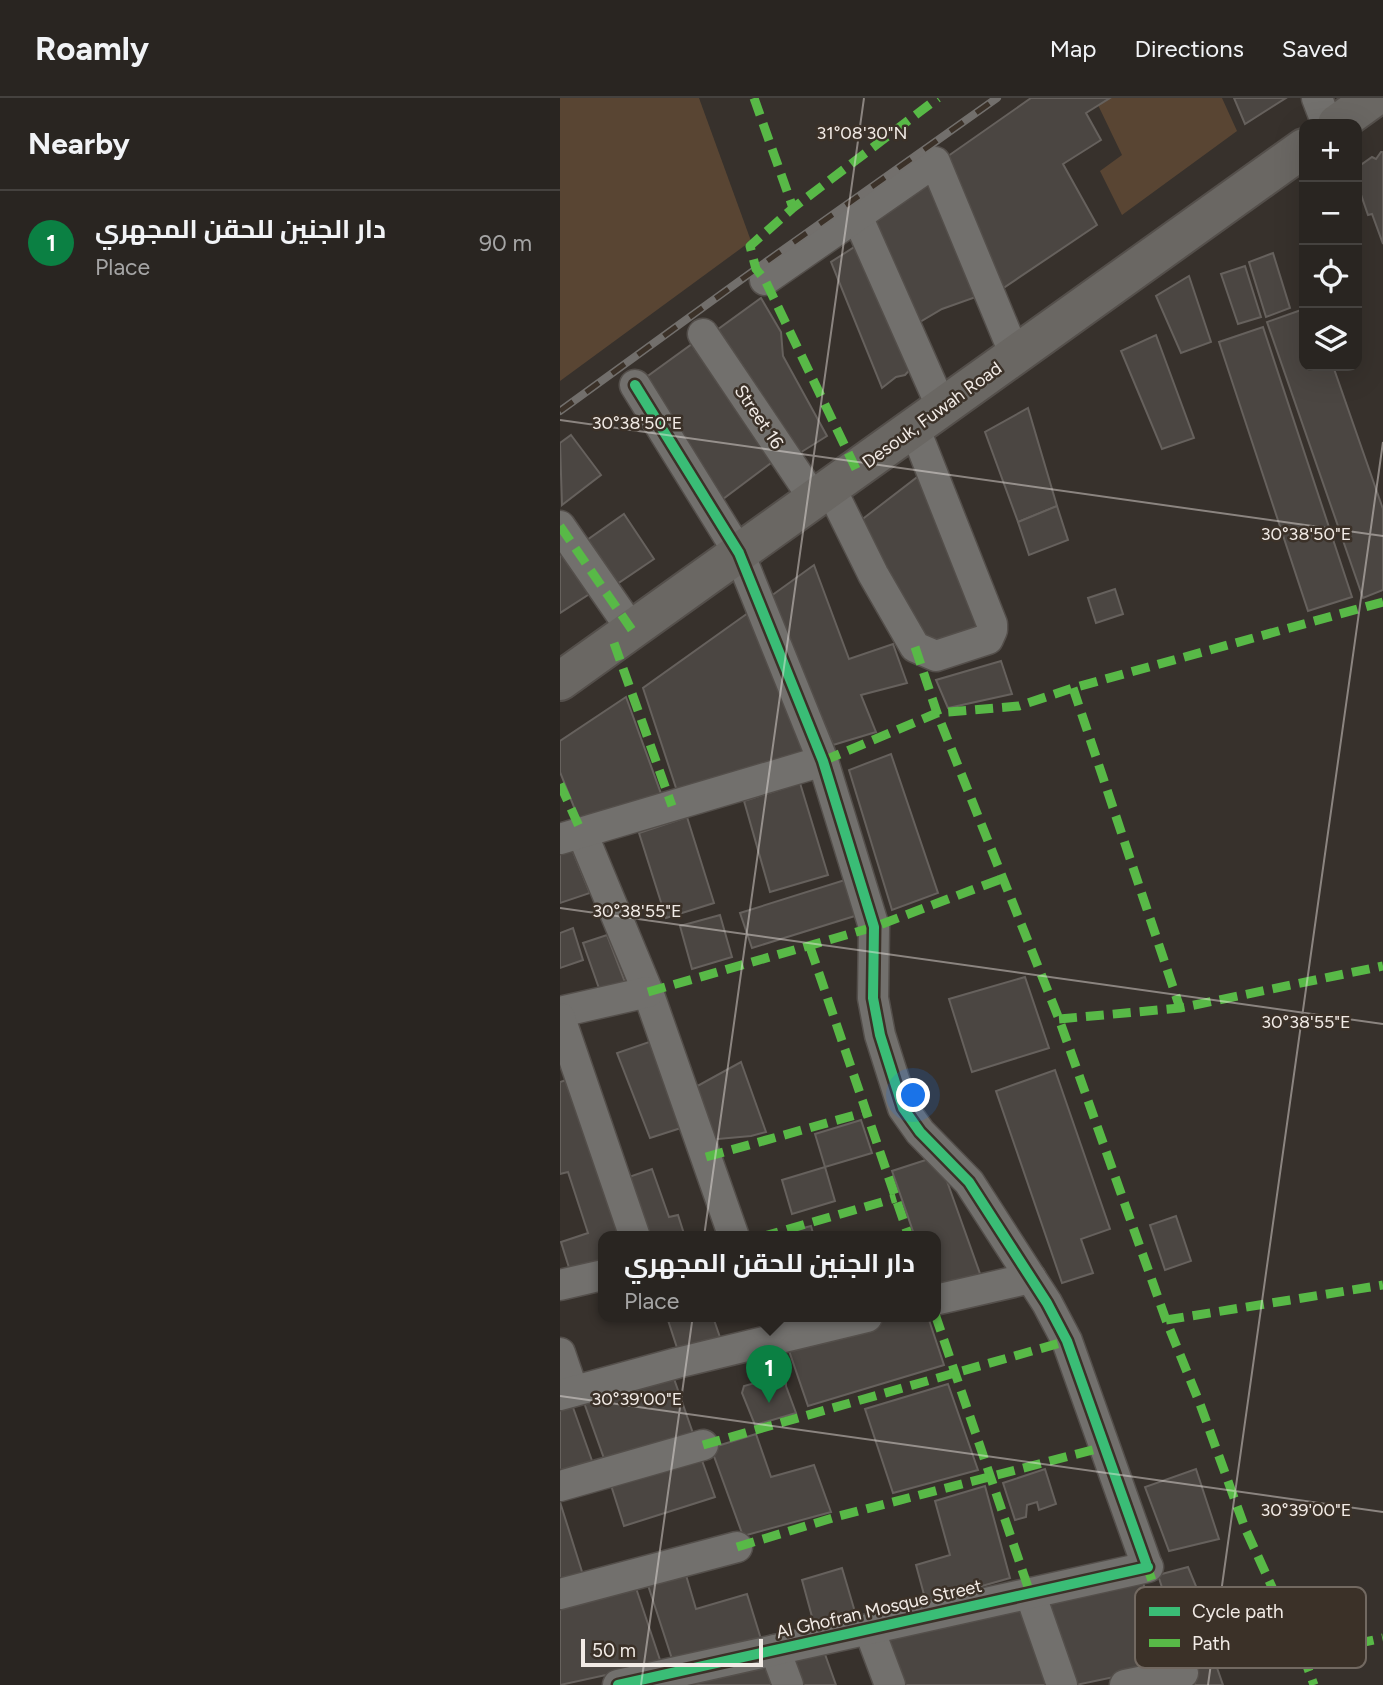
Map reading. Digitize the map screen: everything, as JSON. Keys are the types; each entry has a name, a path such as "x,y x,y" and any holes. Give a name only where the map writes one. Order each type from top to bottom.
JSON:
{"main road":[{"path":"1344,119 1373,98"},
{"name":"Desouk, Fuwah Road","path":"560,681 1299,152"}],"street":[{"path":"1317,98 1325,119"},
{"path":"765,280 934,162 1015,355"},
{"path":"857,216 928,417"},
{"name":"Street 16","path":"703,334 822,493 915,647 936,656 988,639 992,624 928,417"},
{"path":"635,385 738,553 823,761 874,927 873,998 880,1035 903,1108 920,1132 969,1182 1031,1278 941,1299"},
{"path":"560,526 632,630"},
{"path":"732,1231 648,992 571,836 823,761"},
{"path":"560,1012 648,992"},
{"path":"560,1018 633,1231"},
{"path":"560,1285 598,1276"},
{"name":"Al Ghofran Mosque Street","path":"618,1685 669,1680 775,1650 1147,1565 1067,1341 1031,1278"},
{"path":"560,1353 567,1393 677,1363 769,1329 826,1322"},
{"path":"560,1486 703,1445"},
{"path":"560,1594 737,1547"},
{"path":"1030,1593 1062,1685"},
{"path":"869,1629 890,1685"},
{"path":"775,1650 788,1685"},
{"path":"1125,1685 1184,1675"}],"shaded area":[{"path":"560,98 699,98 751,241 560,381"},
{"path":"1110,98 1222,98 1237,131 1122,215 1100,171 1122,155 1098,105"}],"building":[{"path":"1031,98 1110,98 1086,113 1101,140 1063,164 1097,225 999,291 941,161"},
{"path":"1234,98 1286,98 1245,124"},
{"path":"1383,152 1383,244 1372,214 1368,215 1362,198 1362,164 1372,157 1376,159"},
{"path":"931,174 976,297 942,309 913,326 867,216"},
{"path":"862,242 913,366 905,375 896,377 882,388 831,262"},
{"path":"1273,253 1290,308 1266,317 1249,262"},
{"path":"1245,266 1261,317 1238,324 1221,274"},
{"path":"1189,276 1211,342 1181,353 1156,296"},
{"path":"761,298 781,332 783,356 827,436 795,456 710,335"},
{"path":"1299,311 1299,371 1335,371 1383,509 1383,590 1363,598 1267,322"},
{"path":"1263,327 1352,597 1308,611 1219,342"},
{"path":"1156,335 1194,438 1162,449 1121,351"},
{"path":"692,344 775,460 723,499 645,378"},
{"path":"1028,408 1057,506 1018,522 985,432"},
{"path":"571,435 601,475 562,505 560,443"},
{"path":"929,468 984,625 922,646 860,521"},
{"path":"1057,506 1068,540 1029,555 1018,522"},
{"path":"624,514 654,559 617,584 587,540"},
{"path":"560,546 591,593 560,613"},
{"path":"814,565 849,659 893,644 907,683 861,695 876,732 833,745 771,596"},
{"path":"1115,589 1123,614 1096,623 1088,598"},
{"path":"755,608 816,755 678,794 643,688"},
{"path":"1001,661 1012,694 948,708 936,680"},
{"path":"626,697 664,802 580,822 560,772 560,741"},
{"path":"891,754 938,893 892,910 849,770"},
{"path":"800,783 828,875 770,892 744,801"},
{"path":"687,817 714,903 666,918 639,833"},
{"path":"572,849 590,893 560,903 560,853"},
{"path":"848,879 858,915 752,948 740,913"},
{"path":"720,915 732,957 692,969 680,926"},
{"path":"573,928 583,960 560,968 560,933"},
{"path":"607,935 626,985 601,994 583,943"},
{"path":"1025,977 1049,1048 972,1072 949,999"},
{"path":"655,1040 687,1126 650,1138 617,1053"},
{"path":"741,1062 766,1132 707,1140 690,1090"},
{"path":"1055,1070 1110,1229 1081,1239 1093,1273 1062,1283 996,1091"},
{"path":"572,1078 622,1231 598,1231 598,1266 571,1274 561,1242 588,1233 568,1172 560,1174 560,1082"},
{"path":"861,1120 872,1153 825,1167 815,1134"},
{"path":"938,1156 983,1282 941,1292 941,1231 913,1231 892,1171"},
{"path":"825,1167 835,1201 792,1214 782,1180"},
{"path":"652,1169 669,1217 678,1215 683,1231 637,1231 620,1180"},
{"path":"1176,1216 1191,1261 1165,1270 1150,1225"},
{"path":"811,1226 812,1231 792,1231"},
{"path":"669,1322 715,1322 723,1346 680,1357"},
{"path":"773,1322 812,1322 776,1333"},
{"path":"860,1322 930,1322 944,1365 808,1406 786,1342"},
{"path":"672,1373 695,1439 606,1464 582,1397"},
{"path":"780,1376 786,1379 796,1413 755,1425 742,1393 744,1386"},
{"path":"948,1384 978,1470 893,1493 865,1409"},
{"path":"570,1399 595,1469 560,1479 560,1402"},
{"path":"756,1434 771,1477 814,1465 831,1512 743,1536 711,1448"},
{"path":"699,1452 715,1497 624,1526 609,1479"},
{"path":"1045,1469 1056,1504 1039,1510 1037,1502 1027,1505 1026,1517 1015,1520 1003,1483"},
{"path":"1196,1469 1219,1539 1169,1551 1145,1487"},
{"path":"985,1486 1010,1578 926,1602 916,1565 950,1555 935,1501"},
{"path":"560,1502 584,1578 560,1585"},
{"path":"683,1565 696,1609 747,1594 761,1639 673,1662 645,1576"},
{"path":"1188,1567 1196,1587 1162,1587 1158,1575"},
{"path":"842,1568 855,1612 814,1624 802,1580"},
{"path":"1140,1574 1144,1587 1135,1587 1135,1668 1157,1668 1076,1685 1035,1595"},
{"path":"632,1576 661,1663 560,1685 560,1596"},
{"path":"1023,1602 1052,1685 897,1685 879,1630"},
{"path":"821,1643 836,1685 792,1685 781,1654"},
{"path":"766,1657 776,1685 679,1685"},
{"path":"1217,1668 1223,1685 1195,1685 1191,1670"}],"railway":[{"path":"560,411 997,98"}],"marked path":[{"path":"754,98 793,208"},
{"path":"856,469 765,280 756,269 750,246 793,208 938,98"},
{"path":"560,526 632,630"},
{"path":"823,761 937,713 1019,706 1073,688 1383,602"},
{"path":"614,643 672,806"},
{"path":"915,647 937,713 1059,1019 1166,1320 1245,1528 1272,1587"},
{"path":"1073,688 1180,1008"},
{"path":"560,784 582,833"},
{"path":"648,992 874,927 1001,879"},
{"path":"810,947 907,1231"},
{"path":"1059,1019 1180,1008 1383,966"},
{"path":"706,1157 866,1112"},
{"path":"782,1231 896,1198"},
{"path":"1166,1320 1383,1285"},
{"path":"938,1322 1030,1593"},
{"path":"703,1445 1067,1341"},
{"path":"737,1547 839,1516 1104,1447"},
{"path":"1146,1563 1154,1587"},
{"path":"1366,1642 1383,1638"},
{"path":"1308,1668 1314,1685"}],"cycle path":[{"path":"635,385 739,553 823,761 874,927 873,998 880,1035 903,1108 920,1132 969,1182 1047,1303 1067,1341 1146,1563"},
{"path":"618,1685 1148,1567"}],"place":[{"name":"دار الجنين للحقن المجهري","path":"769,1403"}]}
